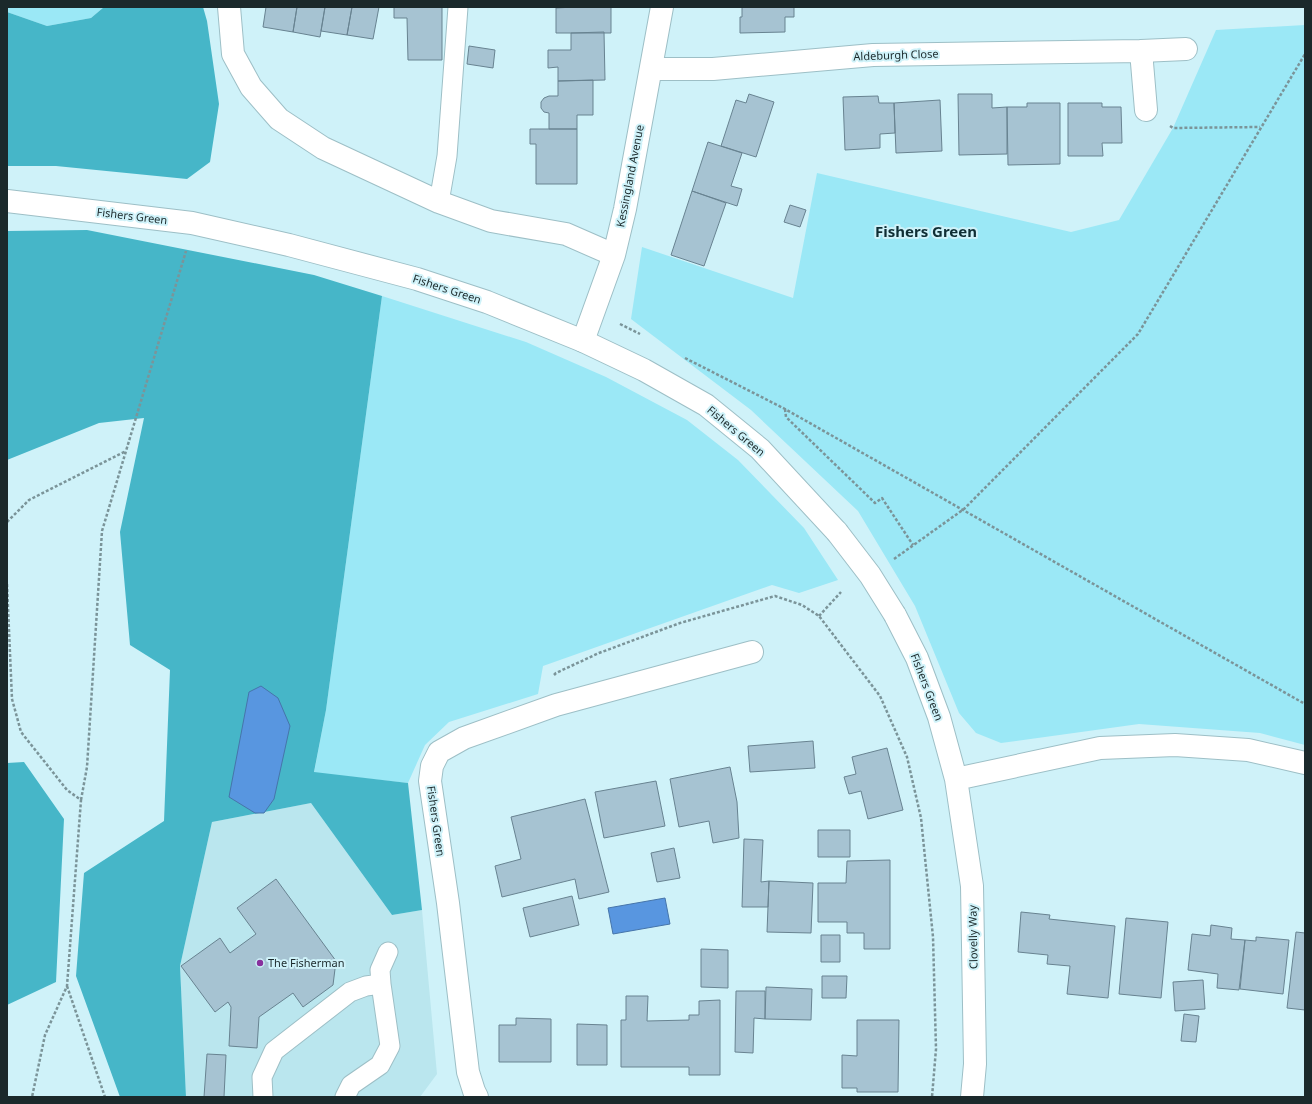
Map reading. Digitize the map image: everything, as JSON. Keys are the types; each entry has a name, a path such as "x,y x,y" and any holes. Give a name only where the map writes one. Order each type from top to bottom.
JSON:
{"street":[{"path":"229,7 232,54 251,87 280,119 323,148 439,202 491,221 566,234 614,255"},
{"name":"Kessingland Avenue","path":"583,341 614,255 625,209 662,7"},
{"name":"Aldeburgh Close","path":"651,69 713,69 873,55 1186,49"},
{"path":"1141,51 1146,110"},
{"name":"Fishers Green","path":"7,201 192,223 289,245 417,279 487,302 583,341 644,370 706,405 760,449 837,532 870,575 895,615 917,658 939,717 956,779"},
{"name":"Fishers Green","path":"477,1097 468,1072 448,903 430,782 432,766 439,752 464,738 556,705 752,652"},
{"path":"956,779 1100,748 1167,745 1248,750 1305,763"},
{"name":"Clovelly Way","path":"956,779 972,886 975,1064 972,1097"}],"lane":[{"path":"439,202 447,156 458,7"},
{"path":"345,1097 351,1085 380,1065 390,1046 380,970 388,952"},
{"path":"263,1097 262,1077 274,1051 350,992 366,986 381,984"}],"path":[{"path":"891,561 964,509 1138,334 1305,54"},
{"path":"1146,110 1173,128 1261,128"},
{"path":"32,1097 45,1035 67,986 80,800 87,767 102,532 186,252 192,223"},
{"path":"785,409 786,417 875,503 882,498 913,546"},
{"path":"7,522 29,500 126,451"},
{"path":"964,509 1305,704"},
{"path":"7,584 12,699 21,732 67,790 80,800"},
{"path":"819,616 842,592"},
{"path":"599,653 680,623 776,596 802,605 819,616 880,696 907,757 921,818 933,937 936,1049 932,1097"},
{"path":"67,986 105,1097"}],"shaded area":[{"path":"7,7 104,7 91,18 47,26 7,12"},
{"path":"104,7 203,7 207,21 219,104 210,162 187,179 56,166 7,166 7,12 47,26 91,18"},
{"path":"1305,25 1305,745 1260,733 1139,724 1001,743 976,733 959,713 915,606 858,511 751,410 631,319 642,247 793,298 817,173 1071,232 1119,220 1173,128 1216,30"},
{"path":"87,230 314,275 382,296 326,710 314,772 408,783 422,910 392,915 311,803 212,822 180,966 186,1097 120,1097 76,976 84,873 164,821 170,670 130,645 120,532 144,418 99,423 7,460 7,231"},
{"path":"382,296 526,342 606,377 687,420 738,460 804,528 838,580 799,593 772,585 543,666 538,694 449,722 425,745 408,783 314,773 326,710"},
{"path":"261,686 278,698 290,726 274,799 264,813 255,813 229,797 249,692"},
{"path":"24,762 64,819 56,982 7,1005 7,763"},
{"path":"311,803 392,915 422,910 437,1074 420,1097 186,1097 180,966 212,822"},
{"path":"665,898 670,924 613,934 608,908"}],"building":[{"path":"266,7 297,7 293,32 263,27"},
{"path":"297,7 325,7 320,37 293,32"},
{"path":"325,7 352,7 347,35 321,31"},
{"path":"352,7 379,7 373,39 347,35"},
{"path":"394,7 442,7 442,60 408,60 407,18 394,18"},
{"path":"611,7 611,33 556,33 556,8"},
{"path":"742,7 794,7 794,17 785,17 785,32 740,33 740,17 742,17"},
{"path":"604,32 605,80 558,81 558,67 548,68 548,50 571,50 571,33"},
{"path":"469,46 495,50 493,68 467,64"},
{"path":"593,80 593,115 577,115 577,129 549,129 549,113 544,112 541,108 541,102 544,98 549,96 558,96 558,81"},
{"path":"749,94 774,102 756,157 721,146 736,100 746,103"},
{"path":"958,94 992,94 992,108 1007,107 1007,154 959,155"},
{"path":"878,96 879,103 894,103 895,133 880,134 880,148 845,150 843,97"},
{"path":"940,100 942,151 896,153 894,103"},
{"path":"1027,103 1060,103 1060,164 1008,165 1007,107 1027,107"},
{"path":"1068,103 1102,103 1102,107 1121,107 1122,143 1102,143 1103,156 1068,156"},
{"path":"530,129 577,129 577,184 536,184 536,144 530,144"},
{"path":"708,142 742,153 731,186 742,189 737,206 692,191"},
{"path":"692,191 726,203 704,266 671,255"},
{"path":"790,205 806,210 800,227 784,222"},
{"path":"813,741 815,768 750,772 748,746"},
{"path":"887,748 903,810 868,819 861,791 849,794 844,777 856,774 852,757"},
{"path":"730,767 737,802 739,838 713,843 709,821 679,827 670,779"},
{"path":"656,781 665,826 604,838 595,792"},
{"path":"585,799 609,892 579,899 575,879 502,897 495,866 521,859 511,817"},
{"path":"818,830 850,830 850,857 818,857"},
{"path":"744,839 763,840 761,882 769,881 768,907 742,907"},
{"path":"674,848 680,878 657,882 651,853"},
{"path":"890,860 890,949 864,949 864,933 847,933 847,922 818,922 818,883 846,883 847,861"},
{"name":"The Fisherman","path":"276,879 336,961 333,985 303,1007 293,993 259,1017 257,1048 229,1046 231,1007 228,1002 215,1012 181,966 220,938 230,953 256,934 237,908"},
{"path":"769,881 813,883 811,933 767,932"},
{"path":"572,896 579,925 530,937 523,908"},
{"path":"1021,912 1050,915 1049,919 1115,926 1108,998 1067,994 1070,966 1047,964 1048,955 1018,952"},
{"path":"1126,918 1168,922 1161,998 1119,994"},
{"path":"1211,925 1232,928 1231,939 1245,940 1239,990 1217,988 1218,974 1188,970 1192,934 1210,936"},
{"path":"1296,932 1305,933 1305,1010 1287,1008"},
{"path":"821,935 840,935 840,962 821,962"},
{"path":"1256,937 1289,940 1283,994 1240,989 1245,940 1256,941"},
{"path":"701,949 728,950 728,988 701,987"},
{"path":"822,976 847,976 846,998 822,998"},
{"path":"1203,980 1205,1009 1175,1011 1173,982"},
{"path":"766,987 812,989 811,1020 765,1019"},
{"path":"736,991 765,991 765,1019 754,1018 753,1053 735,1052"},
{"path":"626,996 648,996 647,1021 689,1020 689,1015 699,1015 699,1001 720,1000 720,1075 689,1075 689,1067 621,1067 621,1020 626,1020"},
{"path":"1184,1014 1199,1016 1196,1042 1181,1041"},
{"path":"516,1018 551,1019 551,1062 499,1062 499,1025 516,1025"},
{"path":"857,1020 899,1020 898,1092 857,1092 857,1088 842,1088 842,1055 857,1056"},
{"path":"577,1024 607,1025 607,1065 577,1065"},
{"path":"207,1054 226,1055 224,1097 204,1097"}],"place":[{"name":"The Fisherman","path":"260,963"}],"district":[{"name":"Fishers Green","path":"926,232"}]}
